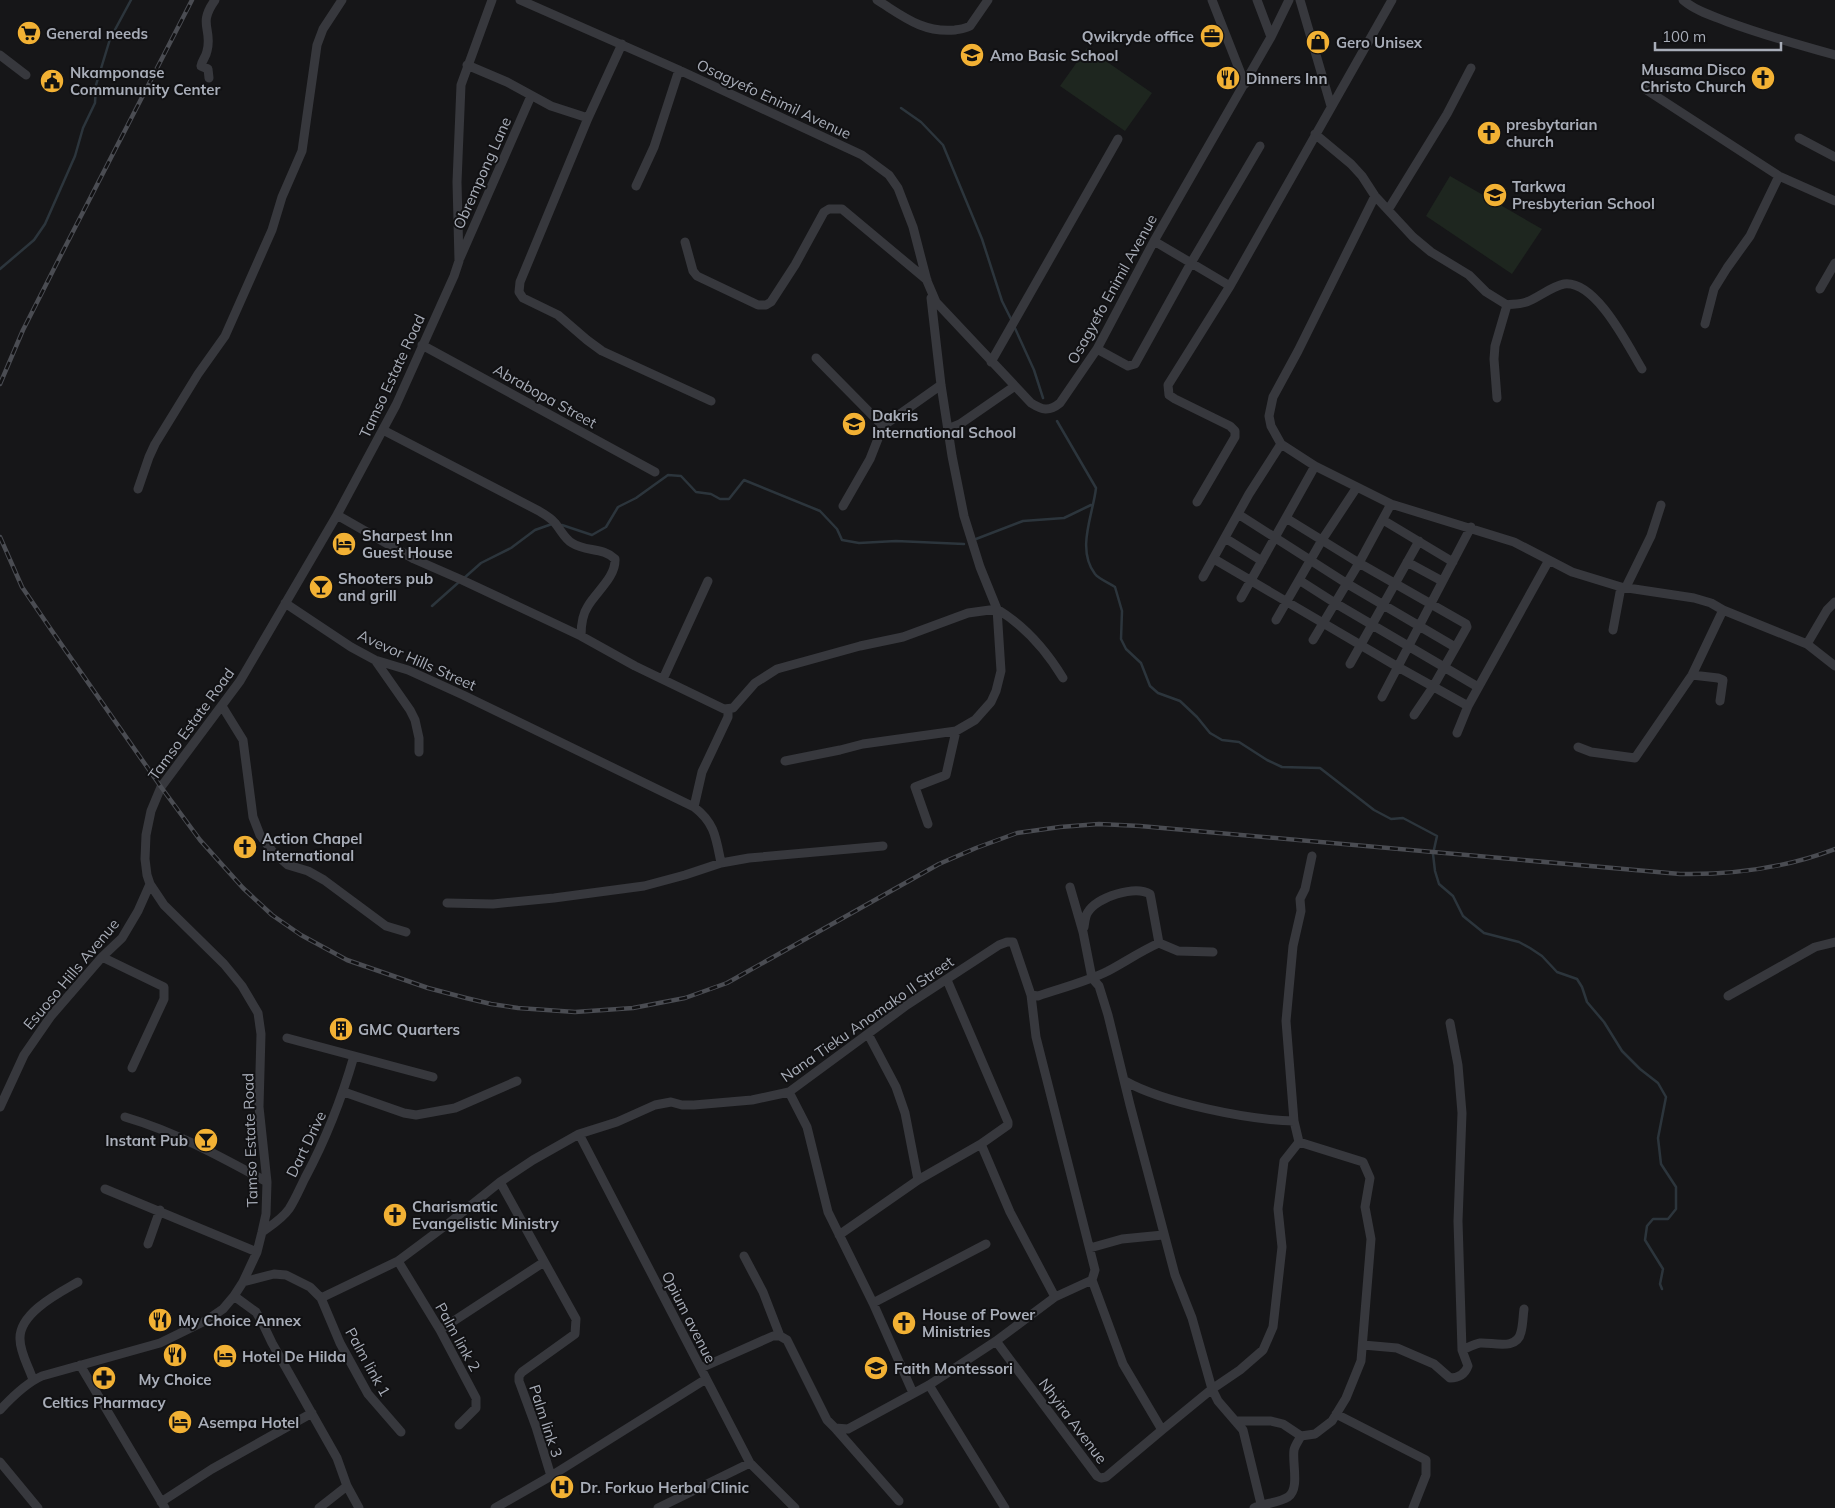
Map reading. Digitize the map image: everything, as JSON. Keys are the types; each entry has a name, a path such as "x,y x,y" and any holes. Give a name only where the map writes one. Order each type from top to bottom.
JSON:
{"street":[{"path":"209,78 208,69 201,66 201,63 207,52 205,21 207,11 215,0"},
{"path":"138,489 155,444 198,374 225,336 272,230 282,197 302,151 317,45 323,29 342,0"},
{"name":"Tamso Estate Road","path":"0,1410 33,1380 52,1372 160,1343 207,1320 223,1308 234,1296 243,1282 256,1252 266,1214 267,1182 259,1107 261,1034 258,1013 242,986 224,964 164,905 150,884 147,875 145,848 149,822 156,797 174,768 240,681 337,515 401,394 454,276 459,261 457,182 460,85 492,0"},
{"name":"Osagyefo Enimil Avenue","path":"520,0 622,44 862,155 876,164 889,175 898,188 913,227 927,281 936,302 991,362 1031,403 1040,409 1053,409 1060,403 1097,349 1154,242 1271,37 1288,0"},
{"path":"877,0 914,23 941,31 966,29 988,0"},
{"path":"1212,0 1244,84"},
{"path":"1257,0 1271,37"},
{"path":"1300,0 1331,106"},
{"path":"1197,502 1235,436 1235,431 1230,426 1169,395 1168,385 1230,286 1392,0"},
{"path":"1683,0 1712,16 1767,36 1835,55"},
{"path":"622,44 588,118 518,287 520,295 558,315 586,340 602,351 711,401"},
{"path":"0,55 26,75"},
{"path":"467,65 507,82 531,96 558,108 588,118"},
{"path":"1388,210 1447,114 1471,68"},
{"path":"636,186 654,147 678,70"},
{"path":"1645,89 1779,176 1835,201"},
{"name":"Obrempong Lane","path":"459,261 531,96"},
{"path":"1315,134 1351,164 1362,176 1375,196 1413,237 1469,275 1486,292 1507,305 1528,302 1565,284 1582,289 1594,297 1606,310 1642,369"},
{"path":"1799,138 1835,158"},
{"path":"991,362 1118,140"},
{"path":"1097,349 1128,366 1135,364 1191,263 1260,146"},
{"path":"1705,324 1714,289 1750,236 1779,176"},
{"path":"1375,196 1273,397 1269,416 1271,426 1281,444 1315,466 1391,504 1429,517 1471,527 1514,542 1572,572 1623,587 1694,598 1711,604 1807,644 1835,666"},
{"path":"685,242 693,271 697,276 750,301 766,305 771,302 795,265 824,212 829,208 842,209 927,281"},
{"path":"1154,242 1230,286"},
{"path":"1820,289 1835,263"},
{"path":"785,761 863,744 956,731 975,720 991,702 996,690 1001,671 997,608 980,567 964,516 941,385 930,290"},
{"path":"1497,398 1495,346 1507,305"},
{"name":"Abrabopa Street","path":"422,345 655,472"},
{"path":"816,358 883,426"},
{"path":"843,506 873,454 883,426 941,385"},
{"path":"948,429 960,424 1015,386"},
{"path":"383,430 539,511 553,521 561,533 573,544 603,551 615,560 614,569 587,606 581,625 581,636"},
{"path":"1203,577 1238,514 1281,444"},
{"path":"1241,598 1315,466"},
{"path":"1276,620 1322,540 1357,487"},
{"path":"1313,640 1359,563 1391,504"},
{"path":"1613,630 1623,587 1651,536 1661,505"},
{"path":"1238,514 1310,561 1455,647"},
{"path":"337,515 414,559 581,636 724,709 733,708 755,684 777,669 860,646 903,637 968,613 997,608 1030,634 1053,662 1063,678"},
{"path":"1286,518 1359,563 1466,624 1467,627 1433,687 1414,715"},
{"path":"1383,520 1453,562"},
{"path":"1382,697 1471,527"},
{"path":"1225,538 1262,561"},
{"path":"1350,664 1419,541"},
{"path":"1214,559 1468,706"},
{"path":"1457,733 1468,706 1548,560"},
{"path":"1407,562 1442,581"},
{"path":"1299,580 1478,687"},
{"path":"662,679 708,581"},
{"path":"1807,644 1827,610 1835,602"},
{"name":"Avevor Hills Street","path":"286,604 351,647 375,660 408,670 694,807 711,823 721,863"},
{"path":"1578,747 1591,752 1635,758 1692,674 1723,610"},
{"path":"375,660 415,720 419,738 419,752"},
{"path":"1692,674 1723,680 1720,701"},
{"path":"222,706 243,740 253,818 260,835 269,847 288,865 314,874 375,919 394,930 406,932"},
{"path":"694,807 702,772 728,717 728,709"},
{"path":"928,824 915,787 946,775 956,731"},
{"path":"447,903 514,902 644,886 721,863 749,858 883,846"},
{"path":"1236,1421 1271,1421 1283,1424 1302,1436 1315,1434 1332,1421 1346,1398 1361,1360 1371,1239 1364,1207 1370,1178 1363,1162 1299,1142 1294,1121 1286,1021 1293,946 1301,911 1300,900 1305,889 1312,856"},
{"name":"Esuoso Hills Avenue","path":"0,1107 24,1055 51,1016 102,956 122,938 138,911 150,884"},
{"path":"1070,887 1083,932 1092,978 1099,986 1104,1001 1175,1276 1192,1318 1212,1389 1222,1406 1243,1430 1258,1506 1287,1498 1292,1494 1294,1485 1294,1450 1302,1436"},
{"path":"1083,932 1085,917 1092,907 1100,901 1128,891 1142,890 1150,894 1159,943"},
{"name":"Nana Tieku Anomako II Street","path":"321,1298 398,1261 500,1182 533,1160 579,1134 617,1122 656,1105 671,1102 682,1105 694,1105 752,1100 789,1092 907,1005 999,945 1013,942 1031,995"},
{"path":"1728,996 1815,947 1835,942"},
{"path":"1162,1430 1123,1364 1092,1280 1096,1270 1036,1037 1031,995 1038,996 1092,978 1110,970 1138,952 1159,943 1178,951 1213,952"},
{"path":"102,956 164,987 164,998 132,1068"},
{"path":"839,1235 918,1180 1006,1128 1008,1122 947,980"},
{"path":"1363,1345 1397,1348 1434,1364 1450,1378 1461,1376 1466,1372 1468,1366 1462,1350 1458,1221 1462,1113 1458,1065 1450,1024"},
{"path":"868,1034 896,1087 905,1113 918,1180"},
{"path":"287,1038 433,1077"},
{"name":"Dart Drive","path":"262,1232 273,1225 289,1209 332,1124 344,1092 354,1056"},
{"path":"344,1092 404,1113 416,1115 456,1108 517,1081"},
{"path":"1125,1081 1147,1092 1218,1111 1276,1121 1294,1121"},
{"path":"789,1092 807,1128 828,1212 913,1393"},
{"path":"125,1117 151,1125 197,1145 267,1182"},
{"name":"Opium avenue","path":"579,1134 750,1463 791,1506"},
{"name":"Nhyira Avenue","path":"996,1340 1097,1476 1101,1478 1106,1477 1212,1389 1240,1370 1263,1350 1273,1327 1282,1248 1278,1209 1284,1161 1299,1142"},
{"path":"981,1144 1010,1212 1055,1297"},
{"name":"Palm link 3","path":"500,1182 576,1320 577,1328 575,1334 519,1376 519,1382 550,1476"},
{"path":"105,1189 160,1210 256,1252"},
{"path":"148,1244 160,1210"},
{"path":"1090,1248 1116,1240 1164,1235"},
{"path":"872,1303 986,1244"},
{"path":"744,1256 763,1292 780,1336"},
{"name":"Palm link 2","path":"398,1261 440,1330 476,1398 476,1408 459,1426"},
{"path":"440,1330 544,1262"},
{"path":"243,1282 274,1274 286,1275 310,1287 321,1298"},
{"path":"835,1428 848,1429 929,1385 1055,1297 1092,1280"},
{"path":"33,1380 20,1347 22,1327 34,1311 52,1296 78,1282"},
{"path":"234,1296 256,1312 337,1458 347,1486 359,1508"},
{"name":"Palm link 1","path":"321,1298 340,1343 368,1394 401,1432"},
{"path":"1462,1350 1478,1344 1502,1345 1515,1340 1522,1332 1524,1308"},
{"path":"701,1368 773,1336 780,1336 787,1340 827,1420 899,1501"},
{"path":"80,1365 163,1505 219,1464 312,1413"},
{"path":"495,1508 706,1379"},
{"path":"929,1385 1005,1508"},
{"path":"1336,1414 1426,1460 1426,1475 1414,1508"},
{"path":"0,1462 38,1508"},
{"path":"658,1508 750,1463"},
{"path":"319,1508 347,1486"}],"shaded area":[{"path":"1087,48 1152,93 1125,131 1060,86"},
{"path":"1450,176 1542,229 1512,274 1426,216"}],"waterway":[{"path":"0,269 34,240 45,224 75,156 83,128 95,103 96,85 110,39 131,0"},
{"path":"901,108 921,122 943,145 982,239 1002,301 1012,321"},
{"path":"1014,326 1034,370 1043,398"},
{"path":"1057,421 1096,488 1087,532 1086,543 1089,564 1097,576 1115,587 1122,611 1121,639 1126,649 1141,663 1150,686 1158,693 1180,701 1210,733 1222,740 1239,742 1282,767 1320,768 1374,810 1391,819 1403,818 1437,836 1433,854 1439,884 1453,896 1463,916 1484,933 1519,942 1542,956 1557,972 1577,979 1587,1002 1604,1022 1622,1051 1658,1083 1666,1097 1658,1138 1661,1164 1676,1187 1676,1209 1668,1219 1653,1219 1647,1226 1645,1240 1663,1269 1660,1284 1662,1289"},
{"path":"562,525 592,535 606,527 618,507 636,498 668,475 681,476 696,492 711,494 720,499 729,499 744,480 820,511 837,529 842,540 859,543 896,541 964,544"},
{"path":"976,539 1023,521 1064,518 1091,505"},
{"path":"463,579 481,563 511,548 535,530 552,524"},
{"path":"432,606 459,582"}],"railway":[{"path":"0,384 23,330 192,0"},
{"path":"0,537 22,587 52,631 200,840 243,888 272,915 301,935 347,960 428,988 491,1004 575,1012 633,1008 685,998 727,983 939,864 1017,833 1060,827 1099,824 1140,826 1680,874 1739,872 1778,866 1835,849"}],"place":[{"name":"General needs","path":"29,33"},
{"name":"Qwikryde office","path":"1212,36"},
{"name":"Gero Unisex","path":"1318,42"},
{"name":"Amo Basic School","path":"972,55"},
{"name":"Dinners Inn","path":"1228,78"},
{"name":"Musama Disco Christo Church","path":"1763,78"},
{"name":"Nkamponase Commununity Center","path":"52,81"},
{"name":"presbytarian church","path":"1489,133"},
{"name":"Tarkwa Presbyterian School","path":"1495,195"},
{"name":"Dakris International School","path":"854,424"},
{"name":"Sharpest Inn Guest House","path":"344,544"},
{"name":"Shooters pub and grill","path":"321,587"},
{"name":"Action Chapel International","path":"245,847"},
{"name":"GMC Quarters","path":"341,1029"},
{"name":"Instant Pub","path":"206,1140"},
{"name":"Charismatic Evangelistic Ministry","path":"395,1215"},
{"name":"My Choice Annex","path":"160,1320"},
{"name":"House of Power Ministries","path":"904,1323"},
{"name":"My Choice","path":"175,1355"},
{"name":"Hotel De Hilda","path":"225,1356"},
{"name":"Faith Montessori","path":"876,1368"},
{"name":"Celtics Pharmacy","path":"104,1378"},
{"name":"Asempa Hotel","path":"180,1422"},
{"name":"Dr. Forkuo Herbal Clinic","path":"562,1487"}]}
